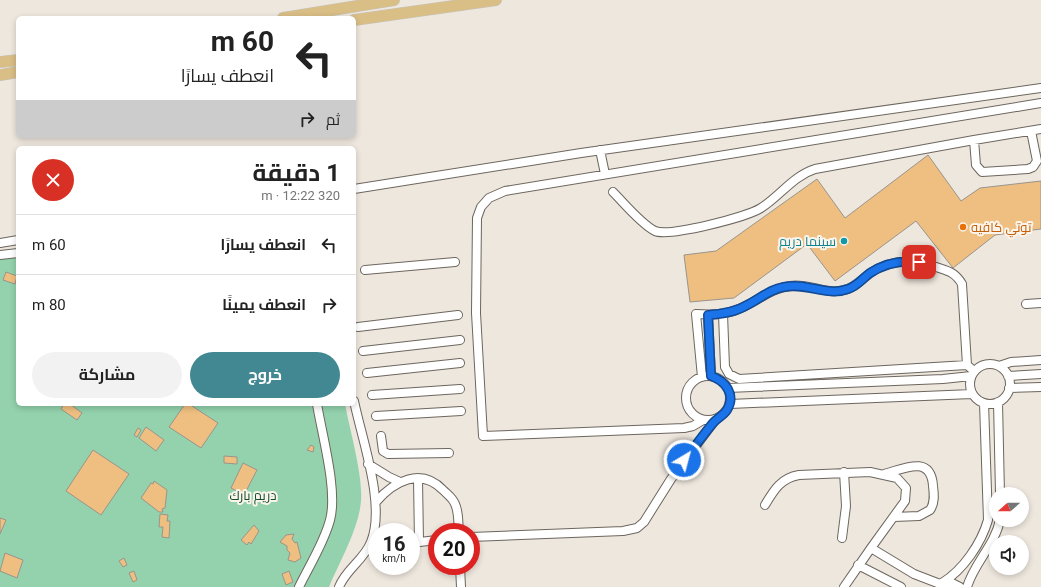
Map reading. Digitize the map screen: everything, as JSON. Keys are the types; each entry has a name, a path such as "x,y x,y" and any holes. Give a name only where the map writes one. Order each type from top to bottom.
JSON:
{"main road":[{"path":"294,16 394,0"},
{"path":"356,20 496,0"},
{"path":"0,62 16,60"},
{"path":"0,75 16,72"}],"street":[{"path":"356,189 600,150 1041,88"},
{"path":"703,420 692,414 686,402 688,389 696,380 702,377 711,376 718,378 728,388 730,404 722,416 716,419 703,420 693,426 684,428 483,436 476,313 477,218 478,212 489,198 499,192 1041,103"},
{"path":"613,192 650,228 658,232 672,232 742,216 756,211 809,171 974,140 1041,130"},
{"path":"974,140 976,165 982,172 1028,169 1033,168 1036,161 1032,131"},
{"path":"600,150 605,174"},
{"path":"0,243 16,240"},
{"path":"0,256 16,252"},
{"path":"702,377 696,314 722,314 741,308 768,292 783,287 799,285 825,291 840,291 853,287 870,273 885,265 902,261 919,262 951,272 962,284 967,365 973,374 970,388 972,394 984,403 998,402 1003,399 1009,388 1008,376 999,366 993,364 983,365 973,374 943,379 728,388"},
{"path":"364,270 454,262"},
{"path":"1026,304 1041,303"},
{"path":"722,314 725,367 729,374 739,379 967,365"},
{"path":"358,327 458,315"},
{"path":"708,315 711,376"},
{"path":"363,350 460,340"},
{"path":"999,366 1011,362 1041,360"},
{"path":"367,372 460,363"},
{"path":"1008,376 1041,374"},
{"path":"1009,388 1041,387"},
{"path":"372,395 460,389"},
{"path":"730,404 972,394"},
{"path":"998,402 1000,487"},
{"path":"939,585 957,571 968,558 984,532 988,520 984,403"},
{"path":"299,587 327,529 332,512 332,487 317,406"},
{"path":"339,587 344,577 363,556 371,542 376,502 355,406"},
{"path":"376,416 461,411"},
{"path":"480,537 623,530 637,528 647,518 671,479 716,419"},
{"path":"380,436 383,451 388,454 449,453"},
{"path":"368,464 400,482"},
{"path":"884,474 914,466 927,468 932,475 934,499 930,510 923,515 894,517"},
{"path":"842,538 846,506 844,472"},
{"path":"765,505 776,487 789,478 799,475 870,472 897,478 906,488 905,501 870,548 844,587"},
{"path":"376,502 388,488 400,482 418,479 433,482 452,499 457,508 458,523"},
{"path":"416,523 418,479"},
{"path":"967,587 976,566 996,533 998,527"},
{"path":"870,548 914,574 939,585 952,583 960,587"},
{"path":"858,565 901,587"},
{"path":"460,575 461,587"}],"green space":[{"name":"دريم بارك","path":"16,248 16,406 345,406 358,466 361,501 360,511 353,533 329,587 0,587 0,251"}],"building":[{"path":"928,155 961,201 980,188 1041,181 1041,229 995,235 953,268 916,221 835,281 807,244 734,298 690,302 684,255 716,251 817,179 845,218"},
{"path":"6,272 16,276 15,284 3,280"},
{"path":"63,406 73,406 82,413 77,420 61,409"},
{"path":"184,406 192,406 218,423 201,448 169,427"},
{"path":"146,427 164,440 156,451 139,438"},
{"path":"138,428 141,430 137,437 134,435"},
{"path":"311,445 314,447 313,452 307,450"},
{"path":"93,450 129,474 101,515 66,491"},
{"path":"224,456 237,457 237,464 224,463"},
{"path":"243,463 257,470 244,495 231,488"},
{"path":"154,481 167,490 165,508 162,509 163,512 159,512 141,498"},
{"path":"160,514 168,515 167,521 170,521 169,538 162,537 163,527 159,527"},
{"path":"0,518 6,520 0,534"},
{"path":"254,525 259,531 251,544 249,542 247,545 241,540"},
{"path":"294,534 292,539 295,543 297,542 301,558 295,562 288,560 290,553 287,550 287,546 280,542 286,535"},
{"path":"5,553 23,560 17,578 0,571"},
{"path":"124,558 127,565 123,567 119,561"},
{"path":"134,571 137,580 133,582 129,573"},
{"path":"289,571 293,582 286,585 282,574"}],"place":[{"name":"توتي كافيه","path":"963,227"},
{"name":"سينما دريم","path":"844,241"}],"route":[{"path":"684,460 716,419 722,416 727,410 730,404 730,393 728,388 718,378 711,376 708,315 732,312 748,305 768,292 783,287 799,285 832,292 847,290 859,283 870,273 885,265 902,261 919,262"}]}
